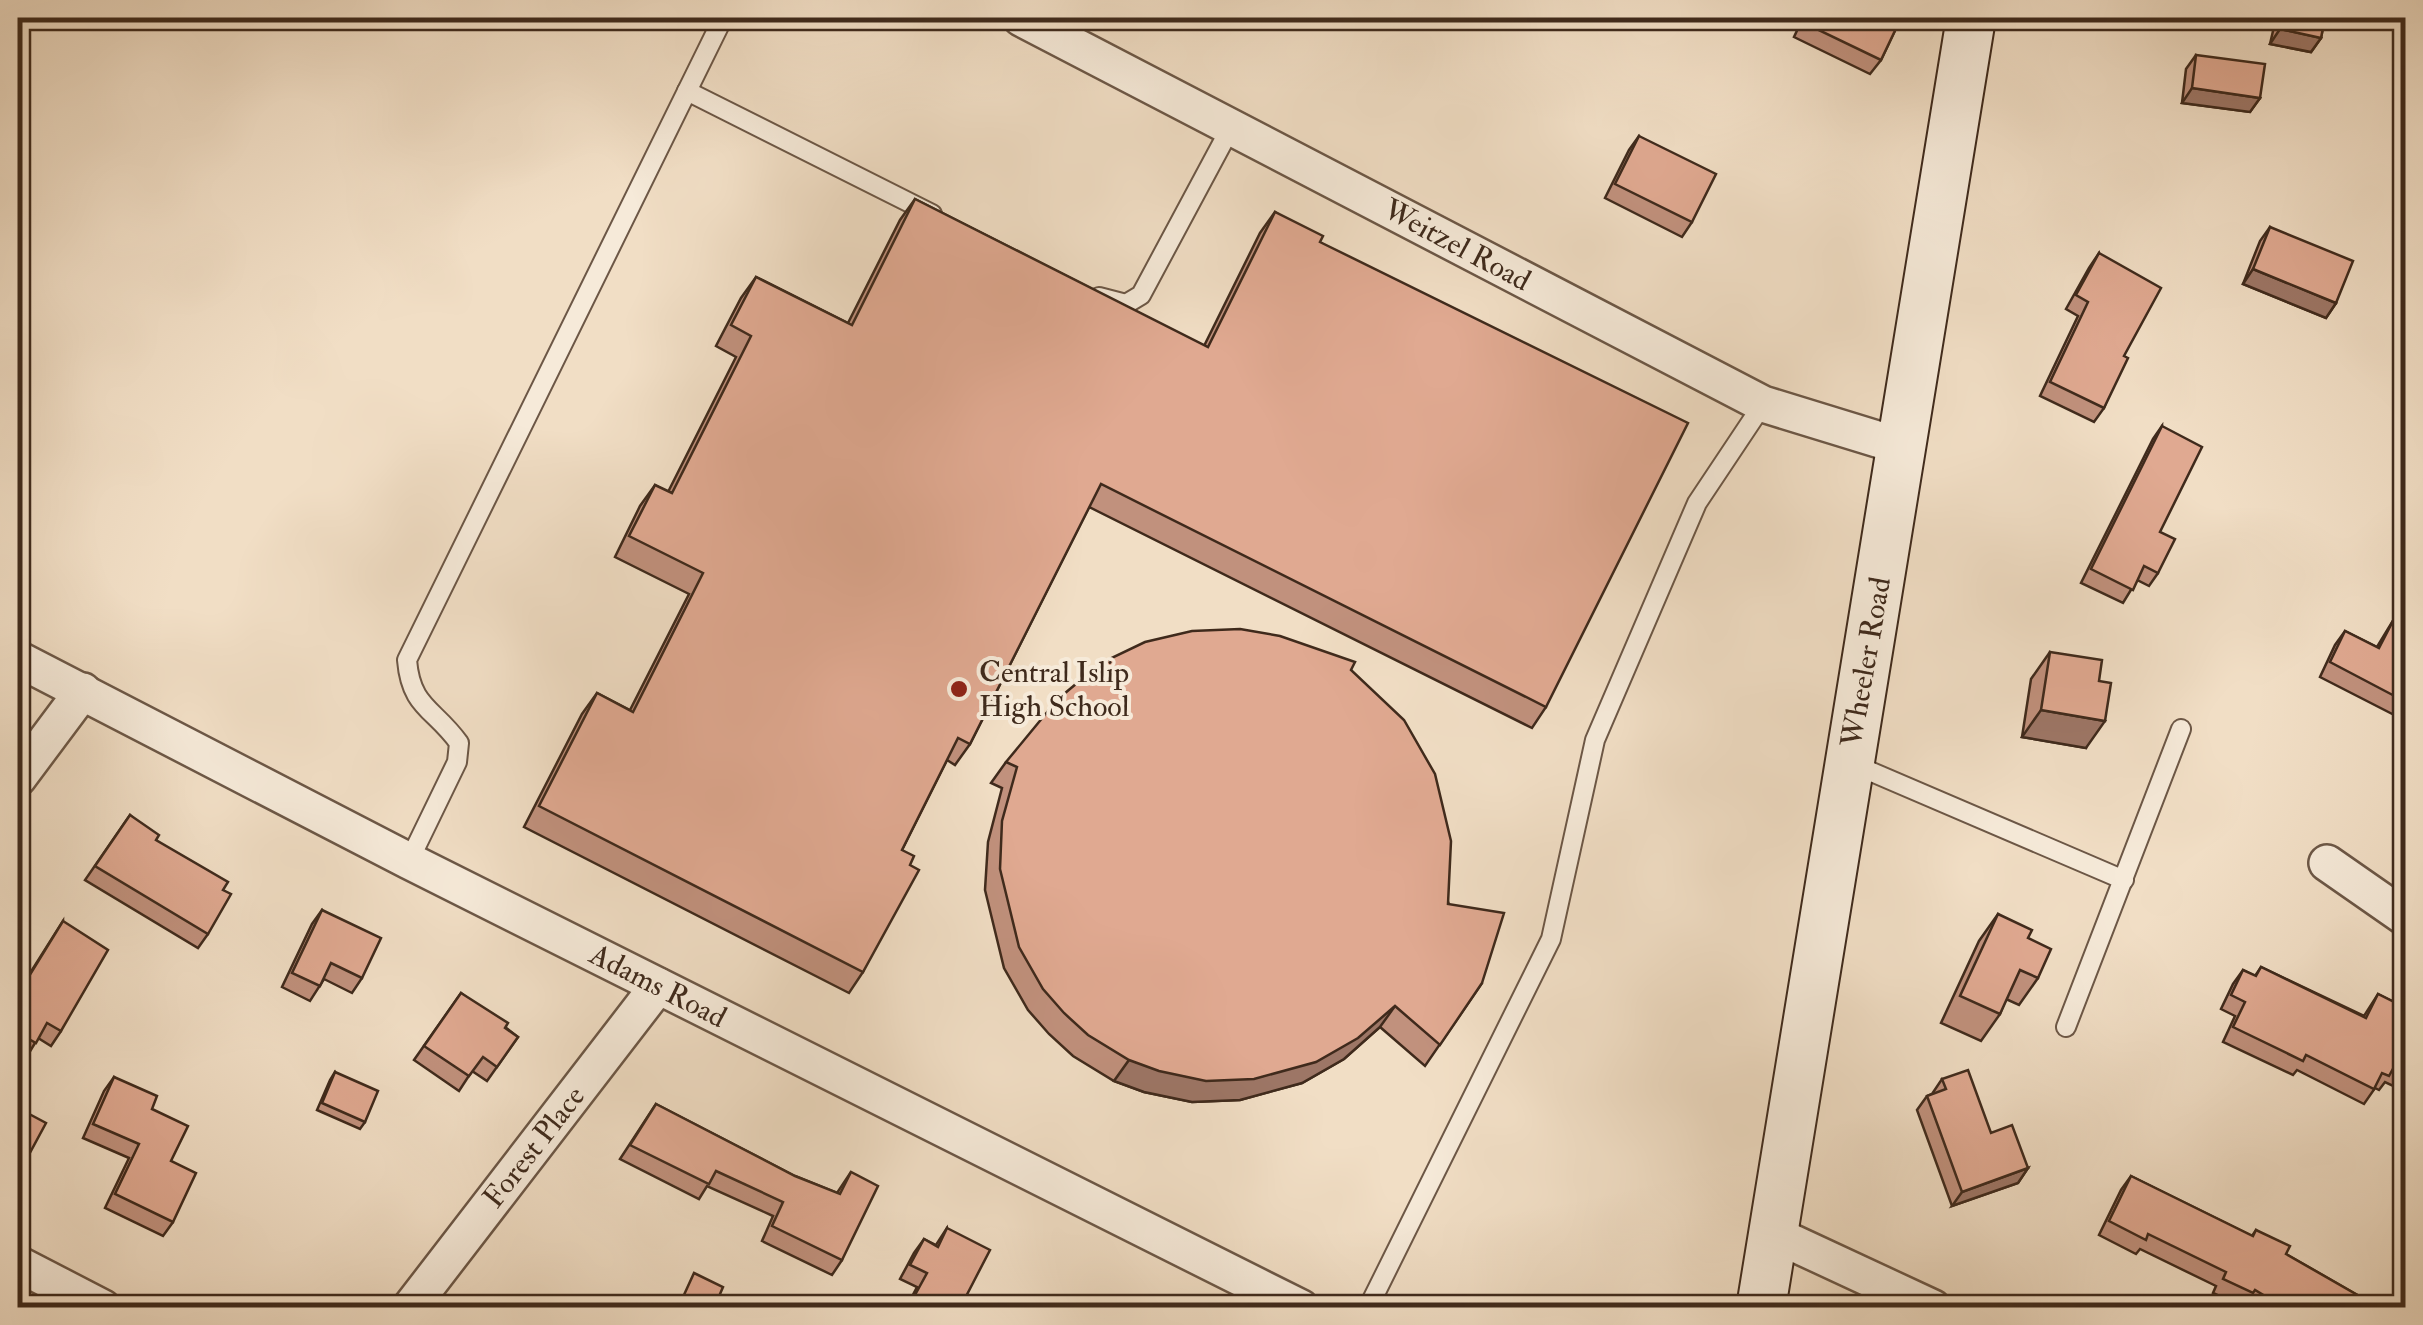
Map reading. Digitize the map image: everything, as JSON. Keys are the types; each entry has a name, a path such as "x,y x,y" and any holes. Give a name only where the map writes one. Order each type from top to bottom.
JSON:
{"main road":[{"name":"Wheeler Road","path":"1761,1308 1971,18"}],"street":[{"name":"Weitzel Road","path":"1021,18 1763,404 1903,447"},
{"name":"Adams Road","path":"18,659 410,861 1301,1308"},
{"path":"18,778 84,691"},
{"path":"2327,863 2406,918"},
{"name":"Forest Place","path":"410,1308 658,986"},
{"path":"1774,1234 1933,1308"},
{"path":"18,1264 104,1308"}],"lane":[{"path":"410,861 458,762 460,742 445,722 420,706 409,684 407,660 723,18"},
{"path":"687,91 955,225"},
{"path":"1080,288 1126,304 1141,296 1231,127"},
{"path":"1368,1308 1551,939 1596,740 1697,502 1763,404"},
{"path":"2066,1027 2181,729"},
{"path":"1848,762 2124,880"}],"building":[{"path":"1807,18 1901,18 1881,60 1804,23"},
{"path":"2283,18 2325,18 2321,38 2280,29"},
{"path":"2196,55 2265,64 2260,98 2192,88"},
{"path":"1639,136 1716,174 1692,222 1615,184"},
{"path":"915,199 1208,347 1275,212 1323,236 1320,242 1688,423 1546,707 1101,484 970,744 958,738 902,850 914,856 910,865 919,870 863,972 539,806 597,693 633,712 703,573 629,536 655,485 672,493 751,336 731,325 756,277 852,325"},
{"path":"2270,227 2353,261 2336,303 2253,269"},
{"path":"2099,253 2161,288 2124,356 2128,358 2104,408 2050,382 2088,302 2076,295"},
{"path":"2162,426 2202,447 2160,532 2175,539 2158,573 2144,566 2133,590 2091,569"},
{"path":"2394,619 2406,625 2406,702 2330,662 2345,631 2379,648"},
{"path":"1240,629 1280,636 1355,662 1351,670 1404,720 1435,774 1451,841 1448,904 1504,913 1482,983 1440,1045 1395,1006 1358,1038 1316,1062 1254,1079 1206,1081 1159,1071 1129,1060 1088,1035 1043,989 1019,947 1000,869 1002,821 1017,767 1006,762 1058,699 1101,663 1145,642 1192,631"},
{"path":"2050,652 2102,660 2099,681 2111,683 2105,721 2041,710"},
{"path":"130,815 159,835 156,840 228,882 223,890 231,894 208,934 95,866"},
{"path":"322,910 381,938 362,978 331,963 320,986 292,973"},
{"path":"1998,914 2032,930 2028,938 2051,949 2038,978 2020,970 2000,1014 1960,996"},
{"path":"63,921 108,950 61,1031 47,1023 36,1043 18,1033 18,994"},
{"path":"2261,967 2366,1018 2378,994 2406,1008 2406,1073 2394,1067 2389,1076 2382,1073 2374,1089 2306,1055 2303,1061 2233,1027 2245,1002 2231,995 2243,970 2256,976"},
{"path":"461,993 508,1023 505,1028 518,1037 497,1067 483,1057 469,1076 424,1046"},
{"path":"1968,1070 1991,1133 2012,1125 2028,1168 1962,1192 1927,1096 1946,1089 1942,1079"},
{"path":"335,1072 378,1091 365,1122 322,1103"},
{"path":"114,1077 157,1096 152,1109 188,1126 171,1161 196,1173 173,1222 115,1194 139,1144 93,1124"},
{"path":"656,1104 795,1176 840,1194 851,1172 878,1186 842,1260 772,1226 783,1202 716,1171 709,1184 630,1145"},
{"path":"18,1108 46,1123 26,1160 18,1156"},
{"path":"2131,1176 2253,1236 2256,1230 2290,1246 2286,1254 2380,1308 2285,1308 2255,1290 2253,1293 2223,1279 2226,1272 2148,1234 2146,1240 2109,1221"},
{"path":"947,1228 990,1250 960,1308 940,1308 915,1295 927,1273 910,1265 924,1239 938,1247"},
{"path":"694,1273 723,1287 714,1308 678,1308"},
{"path":"1111,1296 1134,1308 1105,1308"}],"place":[{"name":"Central Islip High School","path":"959,689"}]}
